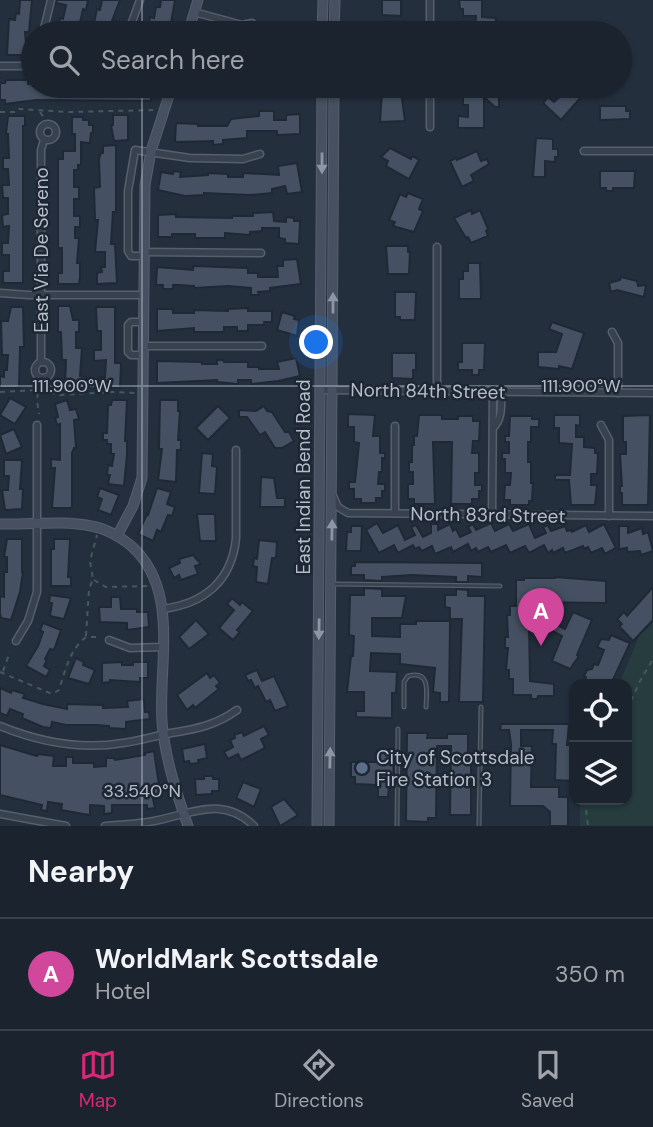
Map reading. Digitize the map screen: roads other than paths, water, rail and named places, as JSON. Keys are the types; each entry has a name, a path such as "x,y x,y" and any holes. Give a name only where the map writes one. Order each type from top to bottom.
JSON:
{"main road":[{"path":"191,21 198,0"},
{"path":"322,21 323,0"},
{"path":"334,0 334,21"},
{"path":"117,536 133,506 142,478 145,185 151,151 168,98"},
{"name":"East Indian Bend Road","path":"317,826 321,98"},
{"path":"328,98 329,135 334,144"},
{"name":"East Indian Bend Road","path":"330,826 334,98"},
{"path":"0,524 93,526 117,536 139,552 148,564 159,588 162,609 163,735 168,763 188,826"}],"street":[{"path":"46,21 51,0"},
{"path":"132,21 139,0"},
{"path":"430,0 430,21"},
{"path":"194,12 227,21"},
{"path":"0,66 21,66"},
{"path":"430,98 430,127"},
{"name":"East Via De Sereno","path":"41,361 41,150 44,140"},
{"path":"260,154 243,159 190,158 135,150 128,191 128,251 131,256 261,253"},
{"path":"584,151 653,151"},
{"path":"437,247 437,390"},
{"path":"0,293 144,295"},
{"path":"144,322 131,322 128,325 128,352 131,355 144,351 262,346"},
{"path":"612,332 618,343 618,393"},
{"name":"North 84th Street","path":"321,390 653,393"},
{"path":"492,515 493,391"},
{"path":"493,428 500,413 501,391"},
{"path":"16,641 34,607 37,577 37,425"},
{"path":"601,425 609,440 609,516"},
{"path":"395,426 395,513"},
{"path":"162,609 181,606 202,597 213,589 229,567 236,538 236,450"},
{"name":"North 83rd Street","path":"332,496 338,507 348,513 653,516"},
{"path":"109,640 121,647 162,647"},
{"path":"0,726 39,740 81,745 121,744 207,727 222,721 237,710"},
{"path":"105,826 155,821 202,809 222,809 236,813 254,826"},
{"path":"0,814 66,826"}],"lane":[{"path":"332,584 500,586"},
{"path":"404,707 404,682 408,676 416,674 424,677 427,682 426,707"},
{"path":"479,826 481,707"},
{"path":"397,826 398,729"}],"place":[{"name":"WorldMark Scottsdale","path":"541,646"},
{"name":"City of Scottsdale Fire Station 3","path":"362,768"}]}
